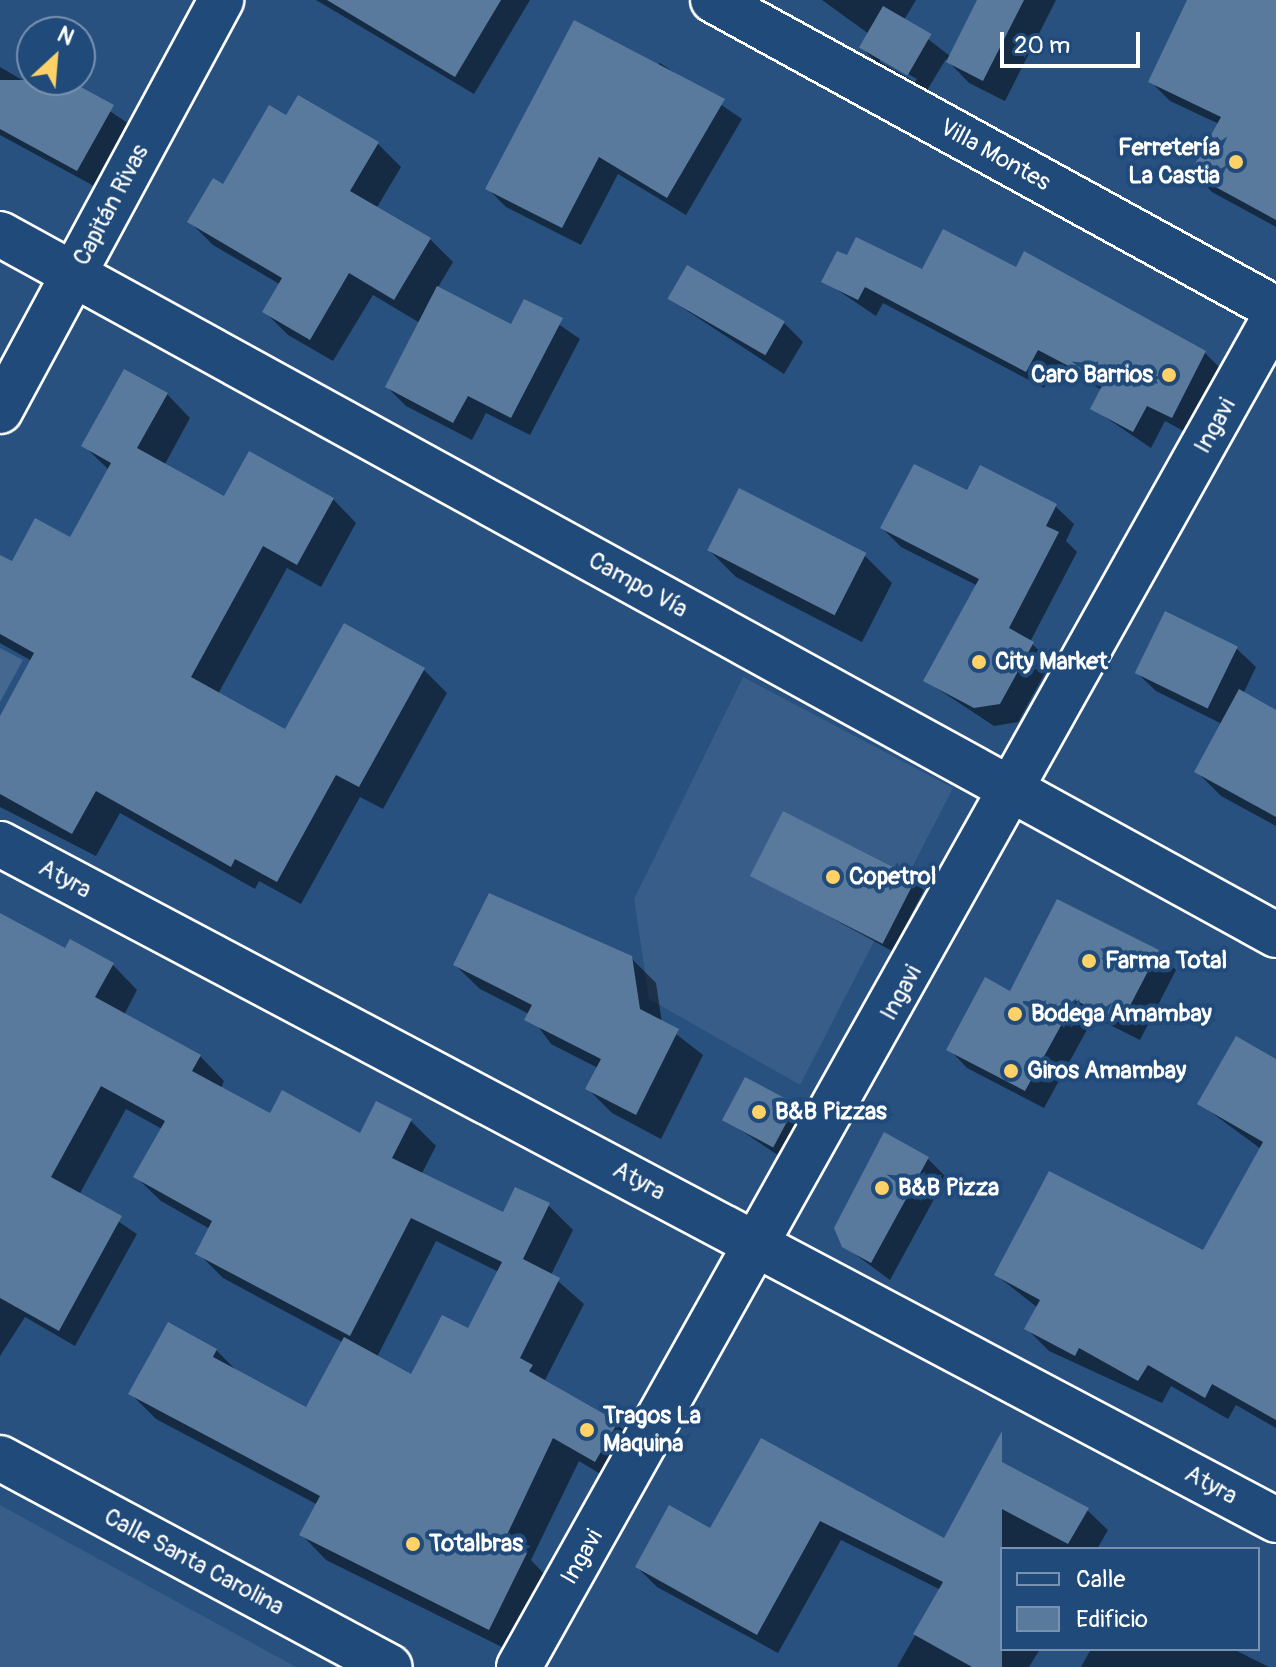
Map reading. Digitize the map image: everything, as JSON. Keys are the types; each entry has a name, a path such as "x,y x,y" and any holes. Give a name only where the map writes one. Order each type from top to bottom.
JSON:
{"street":[{"name":"Capitán Rivas","path":"0,411 221,0"},
{"name":"Villa Montes","path":"713,0 1276,312"},
{"name":"Campo Vía","path":"0,234 1276,935"},
{"name":"Ingavi","path":"519,1667 1015,792 1276,312"},
{"name":"Atyra","path":"0,844 1276,1520"},
{"name":"Calle Santa Carolina","path":"0,1458 389,1667"}],"shaded area":[{"path":"0,648 23,660 0,702"},
{"path":"743,677 953,788 800,1085 649,999 634,899"},
{"path":"0,1505 296,1667 0,1667"}],"building":[{"path":"327,0 501,0 455,77"},
{"path":"977,0 1024,0 983,81 946,62"},
{"path":"1187,0 1276,0 1276,220 1190,173 1221,117 1148,82"},
{"path":"883,6 931,34 907,76 859,48"},
{"path":"574,20 725,99 667,198 599,157 562,228 485,189"},
{"path":"0,80 16,80 16,96 96,95 114,105 77,171 0,129"},
{"path":"298,95 379,142 350,191 431,238 394,300 349,273 310,340 262,312 282,278 187,222 213,178 223,184 269,105 286,115"},
{"path":"943,229 1016,267 1024,251 1206,351 1172,418 1147,406 1133,432 1090,409 1103,384 1038,350 1026,372 865,287 858,300 821,282 837,251 847,255 856,237 922,269"},
{"path":"687,265 785,322 765,355 668,299"},
{"path":"437,286 511,324 524,299 563,318 511,418 468,396 453,423 385,387"},
{"path":"124,369 168,393 137,448 224,496 249,451 334,498 297,565 263,546 191,677 285,729 344,623 425,668 359,787 336,775 277,882 235,859 231,867 96,791 72,834 0,794 0,716 34,653 0,634 0,555 12,561 35,518 70,537 111,463 81,446"},
{"path":"914,464 967,490 980,465 1057,504 1046,526 1059,532 1009,628 1034,642 1000,704 974,708 923,681 979,579 880,528"},
{"path":"739,488 866,553 835,615 707,550"},
{"path":"1165,611 1238,647 1208,709 1135,673"},
{"path":"1239,689 1276,710 1276,817 1194,772"},
{"name":"Copetrol","path":"783,811 916,879 883,944 750,876"},
{"path":"489,893 632,956 640,1009 679,1029 636,1115 585,1089 601,1059 524,1020 532,1005 453,965"},
{"path":"1057,899 1159,950 1121,1023 1075,1000 1025,1091 946,1050 985,977 1010,991"},
{"path":"0,913 65,948 70,939 114,963 95,997 201,1055 192,1071 270,1113 282,1090 360,1133 376,1101 412,1119 392,1158 503,1212 515,1187 550,1203 523,1259 560,1278 520,1358 533,1365 529,1371 618,1422 595,1462 553,1438 504,1541 527,1553 489,1630 299,1535 320,1496 128,1394 168,1322 217,1349 213,1357 306,1407 344,1337 411,1374 442,1315 468,1328 502,1262 411,1218 350,1336 195,1254 212,1221 133,1177 165,1121 101,1086 51,1177 122,1216 59,1331 0,1298"},
{"path":"1236,1036 1276,1059 1276,1420 1212,1384 1205,1398 1148,1365 1138,1381 1079,1348 1075,1356 1024,1329 1040,1300 994,1275 1049,1171 1203,1250 1263,1142 1197,1104"},
{"name":"B&B Pizzas","path":"745,1077 796,1104 773,1147 722,1120"},
{"name":"B&B Pizza","path":"884,1132 929,1157 871,1263 842,1247 834,1228"},
{"path":"1002,1431 1002,1462 1089,1508 1068,1544 1002,1509 1002,1667 972,1667 913,1634 943,1582 820,1521 757,1635 635,1567 669,1505 710,1528 761,1438 944,1538"}],"place":[{"name":"Ferretería La Castia","path":"1236,162"},
{"name":"Caro Barrios","path":"1169,375"},
{"name":"City Market","path":"979,662"},
{"name":"Copetrol","path":"833,877"},
{"name":"Farma Total","path":"1089,961"},
{"name":"Bodega Amambay","path":"1015,1014"},
{"name":"Giros Amambay","path":"1011,1071"},
{"name":"B&B Pizzas","path":"759,1112"},
{"name":"B&B Pizza","path":"882,1188"},
{"name":"Tragos La Maquina","path":"587,1430"},
{"name":"Totalbras","path":"413,1544"}]}
